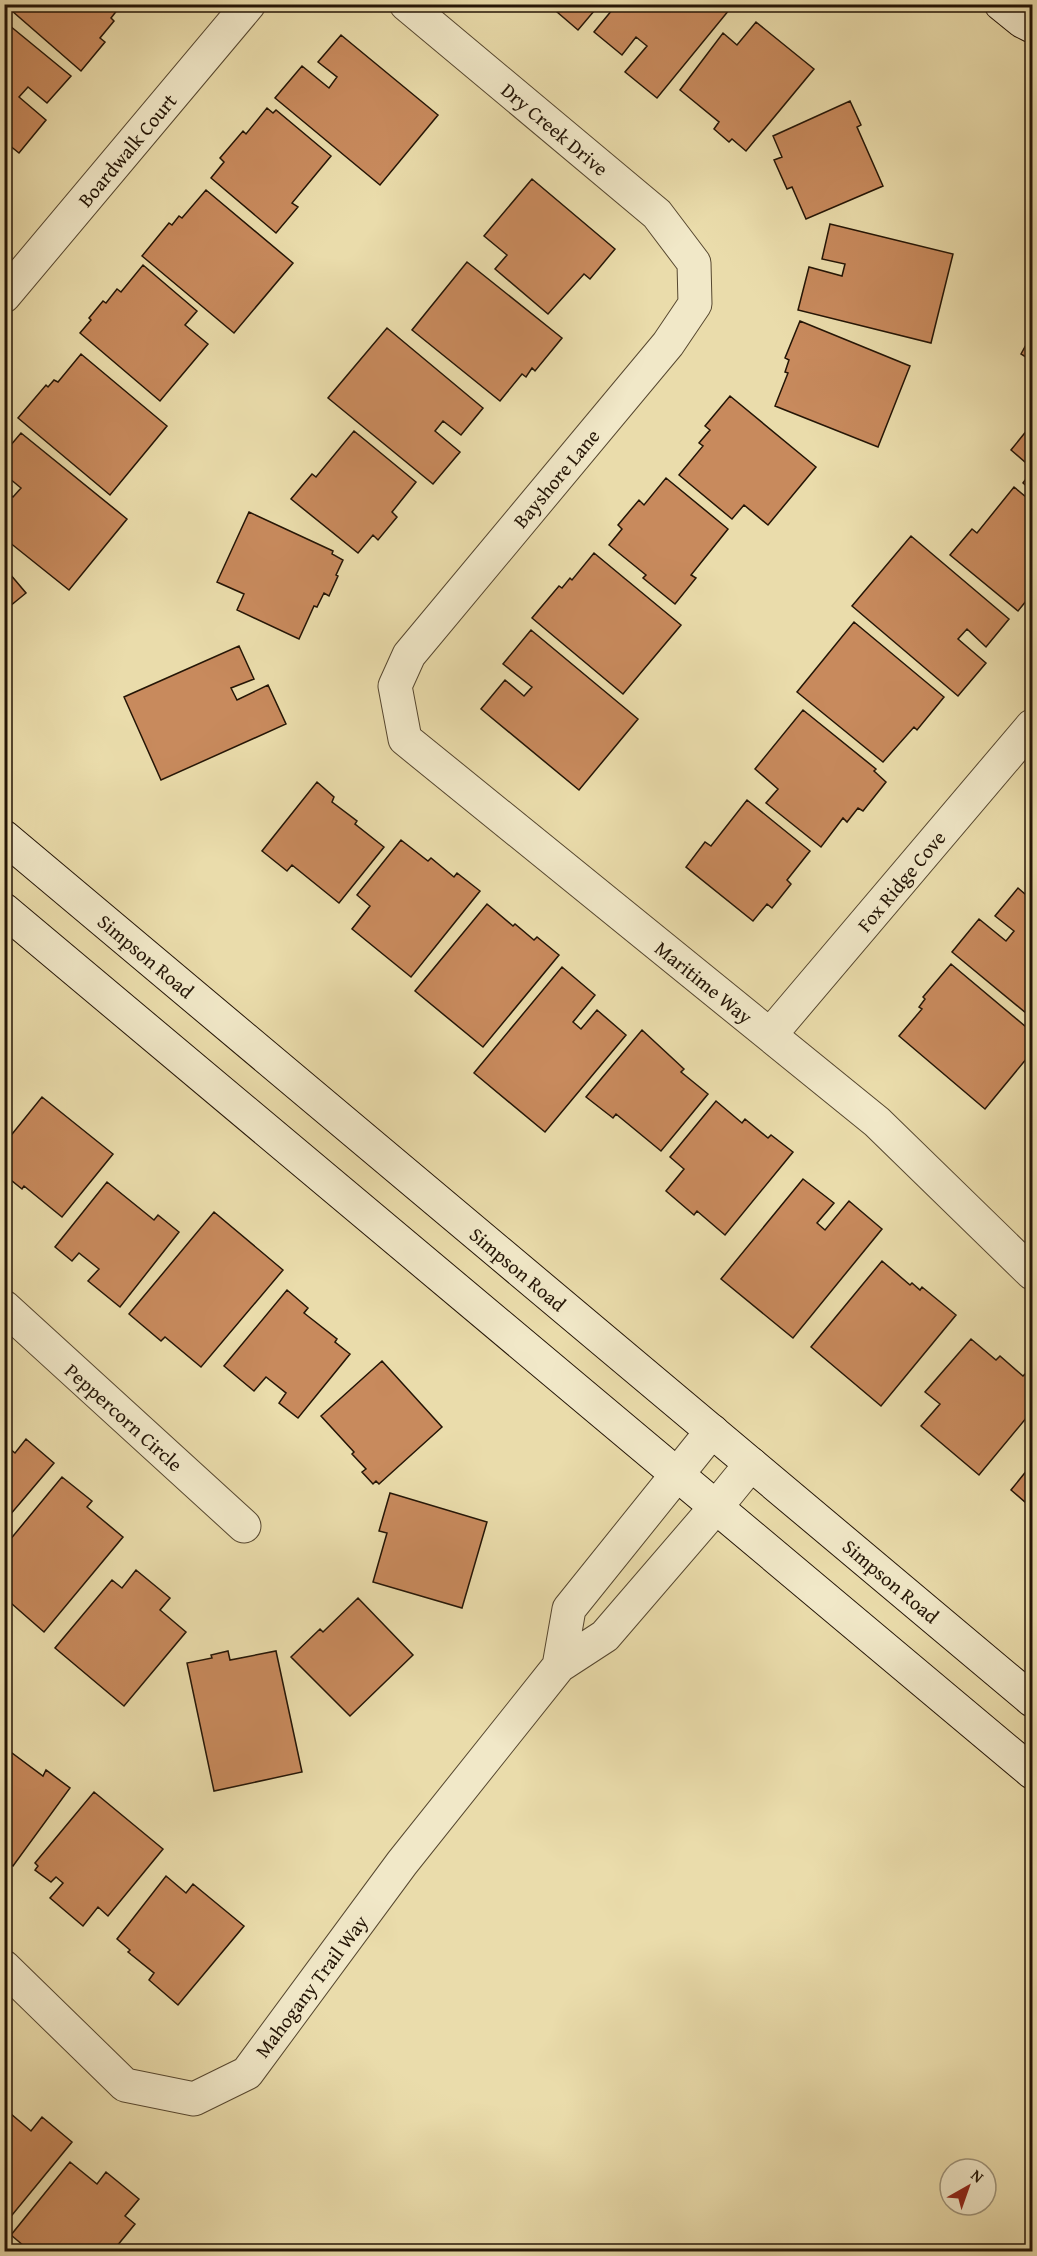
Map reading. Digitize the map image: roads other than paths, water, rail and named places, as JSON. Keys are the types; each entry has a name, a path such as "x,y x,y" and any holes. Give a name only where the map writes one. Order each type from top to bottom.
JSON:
{"street":[{"name":"Boardwalk Court","path":"4,296 249,4"},
{"name":"Dry Creek Drive","path":"406,4 657,214 694,263"},
{"path":"1001,4 1032,27"},
{"name":"Bayshore Lane","path":"395,686 409,656 668,344 695,304 694,263"},
{"name":"Maritime Way","path":"395,686 405,739 877,1122 1032,1273"},
{"name":"Fox Ridge Cove","path":"770,1035 1032,726"},
{"name":"Simpson Road","path":"4,837 1032,1700"},
{"path":"4,910 1032,1772"},
{"name":"Peppercorn Circle","path":"4,1307 244,1526"},
{"name":"Mahogany Trail Way","path":"559,1666 570,1609 712,1431"},
{"name":"Mahogany Trail Way","path":"4,1967 125,2085 194,2099 247,2073 402,1863 559,1666 605,1636 751,1464"}]}
